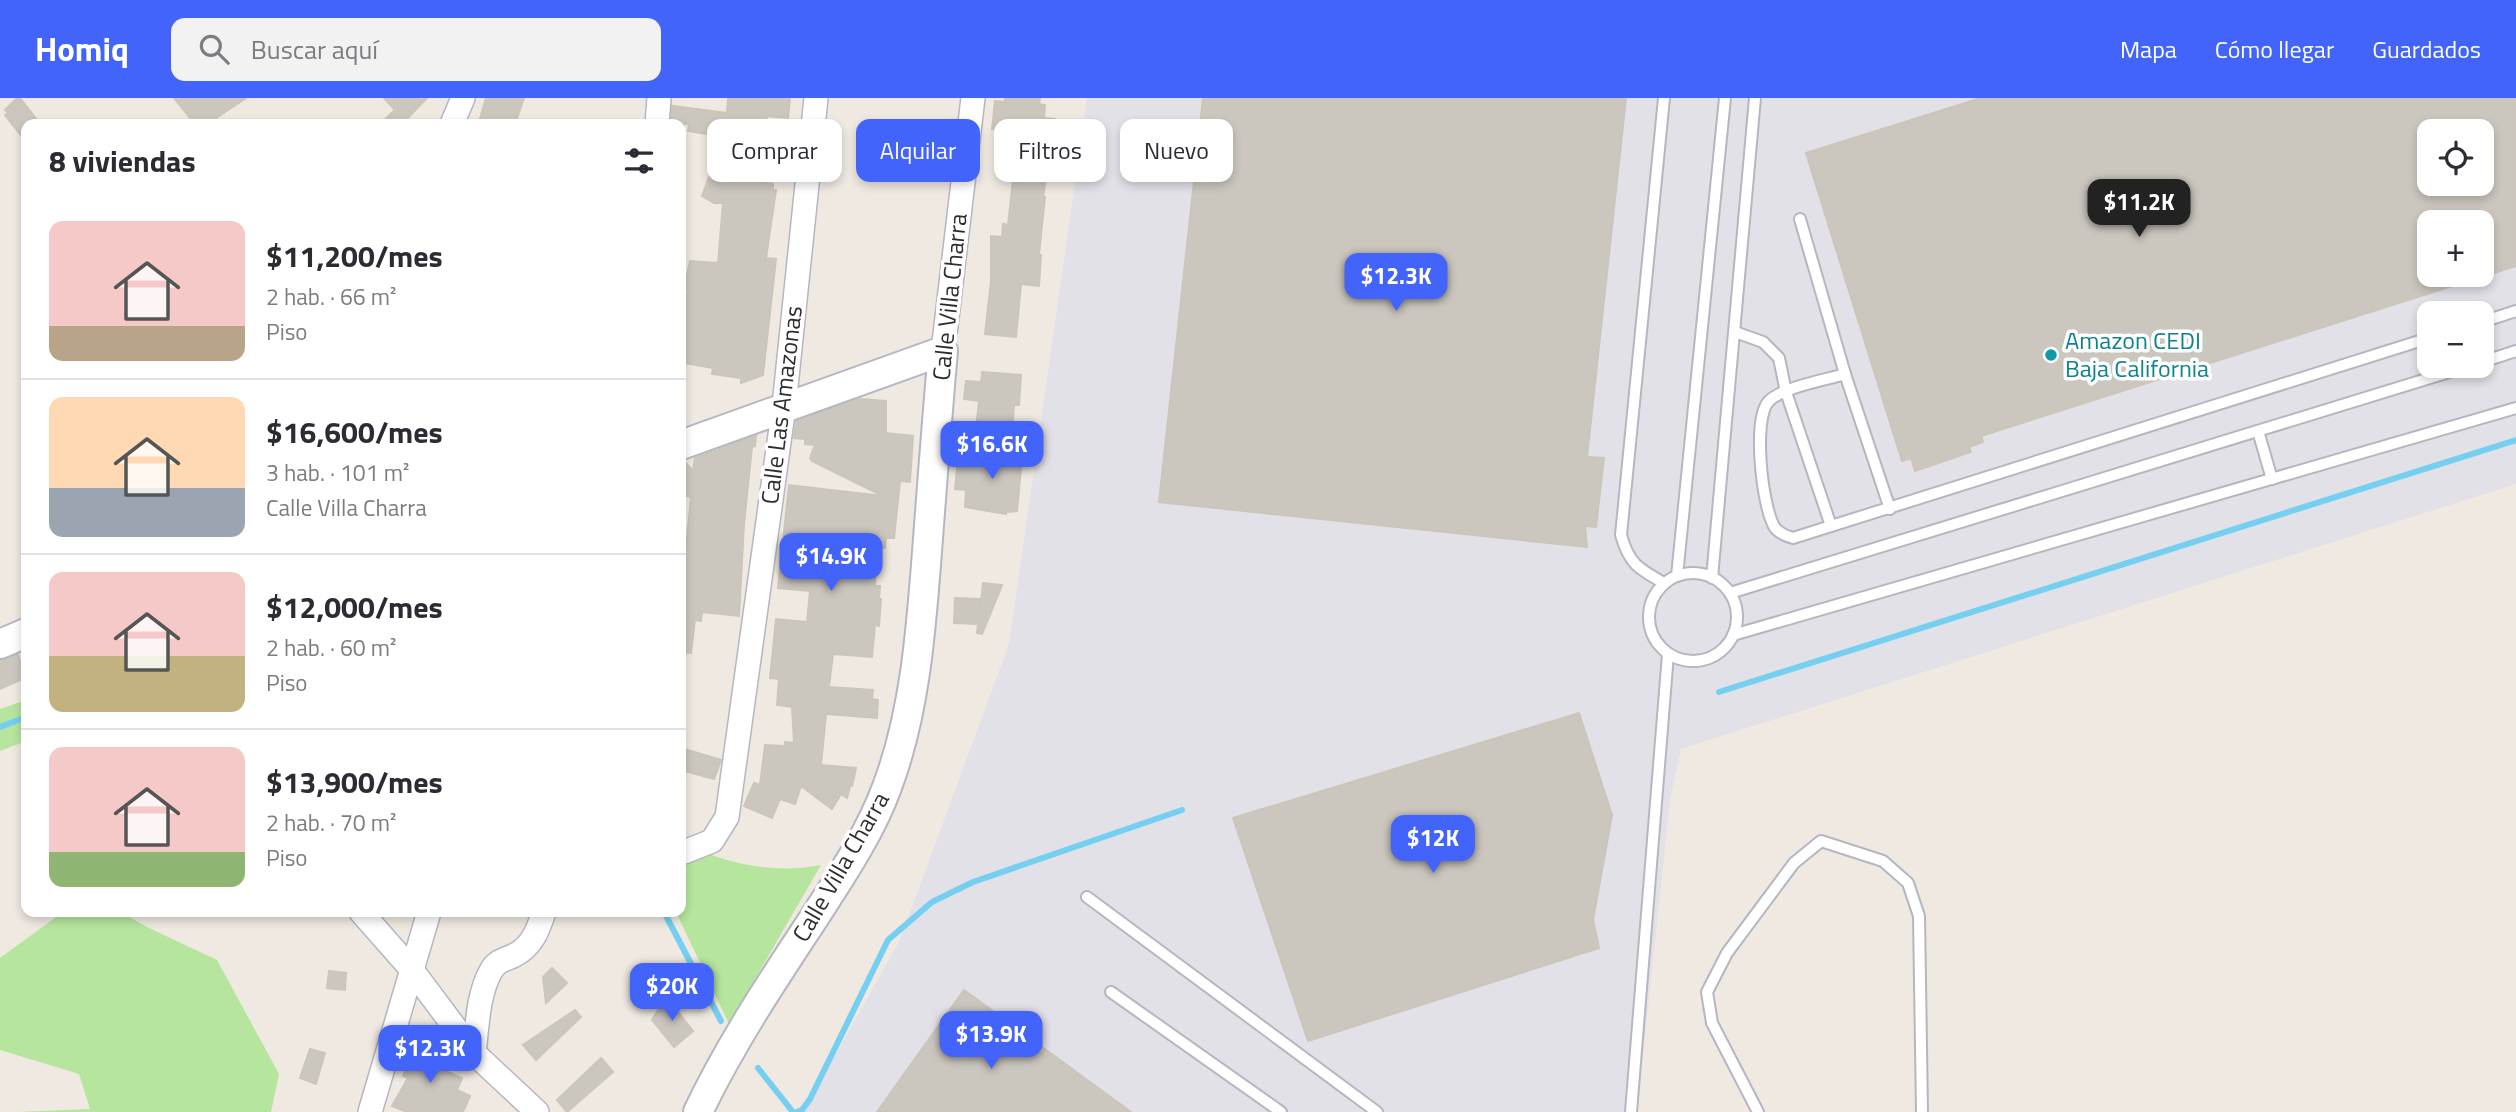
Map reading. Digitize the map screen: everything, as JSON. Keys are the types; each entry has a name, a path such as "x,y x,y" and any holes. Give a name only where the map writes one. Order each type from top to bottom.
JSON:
{"street":[{"path":"454,119 463,98"},
{"path":"657,119 659,98"},
{"name":"Calle Las Amazonas","path":"686,849 712,841 727,817 784,407 816,98"},
{"name":"Calle Villa Charra","path":"698,1112 720,1066 831,892 866,831 887,789 900,747 922,617 943,351 973,98"},
{"path":"686,442 943,351"},
{"path":"0,644 21,635"},
{"path":"365,917 412,970 474,1053 536,1112"},
{"path":"370,1112 428,917"},
{"path":"474,1053 479,1008 491,971 502,959 514,956 535,937 542,917"}],"lane":[{"path":"1664,98 1621,535 1627,556 1645,572 1664,583"},
{"path":"1677,576 1725,98"},
{"path":"1712,578 1755,98"},
{"path":"1800,219 1890,509"},
{"path":"2494,318 2516,311"},
{"path":"1735,332 1763,342 1779,358 1786,392 1831,526"},
{"path":"1846,374 1786,392 1770,399 1763,408 1759,468 1773,526 1781,534 1793,538 1890,509 2417,342"},
{"path":"2494,358 2516,351"},
{"path":"1730,593 2430,378"},
{"path":"1733,635 2516,408"},
{"path":"2258,431 2272,479"},
{"path":"1689,573 1712,578 1730,593 1737,614 1733,635 1719,652 1699,661 1677,659 1668,654 1652,636 1649,624 1652,600 1664,583 1677,576 1689,573"},
{"path":"1631,1112 1668,654"},
{"path":"1758,1112 1712,1023 1707,992 1727,953 1794,863 1821,841 1883,861 1908,883 1919,916 1922,1112"},
{"path":"1087,897 1377,1112"},
{"path":"1111,992 1281,1112"}],"shaded area":[{"path":"1087,98 2516,98 2516,484 1681,749 1670,800 1637,1112 803,1112 899,942 1009,644 1075,182 1106,182 1106,119 1084,119"}],"green space":[{"path":"21,702 21,743 0,751 0,709"},
{"path":"693,848 724,859 772,868 821,865 729,1024 678,917 686,917 686,850"},
{"path":"56,917 129,917 217,960 279,1074 271,1112 17,1112 90,1109 79,1074 0,1050 0,958"}],"building":[{"path":"20,98 36,119 21,119 21,136 5,115 8,113 5,110"},
{"path":"174,98 246,98 217,119 191,119"},
{"path":"384,98 427,98 407,119 385,119 395,110"},
{"path":"486,98 524,98 517,119 480,119"},
{"path":"728,98 790,98 788,118 767,116 767,119 707,119 707,134 688,131 689,124 686,124 686,119 671,119 672,106 727,113"},
{"path":"1005,98 1040,98 1039,104 1045,105 1044,118 1055,119 994,119 992,129 995,101 1005,102"},
{"path":"1203,98 1626,98 1587,457 1604,458 1596,527 1585,526 1587,547 1159,502 1194,182 1233,182 1233,119 1201,119"},
{"name":"Amazon CEDI Baja California","path":"1981,98 2516,98 2516,266 2494,273 2494,210 2417,210 2417,287 2449,287 1981,436 1983,442 1969,447 1971,452 1915,471 1911,458 1902,461 1806,153"},
{"path":"707,182 761,182 773,184 773,190 776,190 766,258 776,259 763,375 741,383 741,378 712,374 713,368 686,363 686,280 690,261 718,263 723,203 714,203 702,196"},
{"path":"1013,182 1045,182 1039,286 1021,284 1016,337 985,334 991,281 991,236 1002,237 1003,224 1008,225"},
{"path":"982,372 1021,375 1019,405 1014,405 1012,433 976,429 979,401 964,399 966,381 981,382"},
{"path":"859,399 886,401 886,433 913,436 910,482 900,481 894,538 886,538 885,548 876,547 875,586 880,586 881,599 879,626 875,625 872,657 833,654 829,687 873,690 872,699 878,700 877,718 826,714 821,765 856,768 847,798 841,794 832,809 801,786 795,804 780,799 772,818 744,806 754,783 760,785 765,745 785,746 785,742 794,743 792,707 777,705 779,679 770,678 776,619 807,622 810,591 778,588 789,485 883,496 812,461 810,458 815,445 805,444 805,439 794,438 796,421"},
{"path":"756,436 755,446 752,447 744,524 739,616 702,612 701,621 695,620 691,653 686,652 686,549 691,497 686,496 686,463 693,471 695,458"},
{"path":"1000,445 1023,447 1017,511 1006,514 965,507 966,490 955,489 958,459 998,462"},
{"path":"983,583 1002,585 982,634 977,633 978,624 954,623 955,598 980,599 980,611"},
{"path":"18,654 21,680 0,689 0,660"},
{"path":"1579,713 1612,815 1593,920 1599,948 1308,1041 1233,818"},
{"path":"686,750 721,760 714,779 686,771"},
{"path":"552,968 567,983 546,1003 543,977"},
{"path":"329,971 346,973 345,990 327,988"},
{"path":"964,990 1131,1112 877,1112"},
{"path":"666,997 693,1031 674,1047 652,1020"},
{"path":"575,1010 581,1017 536,1060 523,1045"},
{"path":"418,1039 433,1044 430,1053 440,1057 436,1067 462,1078 457,1090 470,1096 463,1112 407,1112 392,1106 408,1078 403,1076"},
{"path":"310,1049 325,1053 316,1084 300,1078"},
{"path":"601,1058 613,1072 567,1112 557,1100"}],"waterway":[{"path":"1719,692 2516,440"},
{"path":"0,727 21,719"},
{"path":"797,1112 802,1110 810,1099 888,940 932,902 973,882 1182,810"},
{"path":"667,917 721,1021"},
{"path":"758,1068 793,1112"}],"place":[{"name":"Amazon CEDI Baja California","path":"2051,355"}]}
